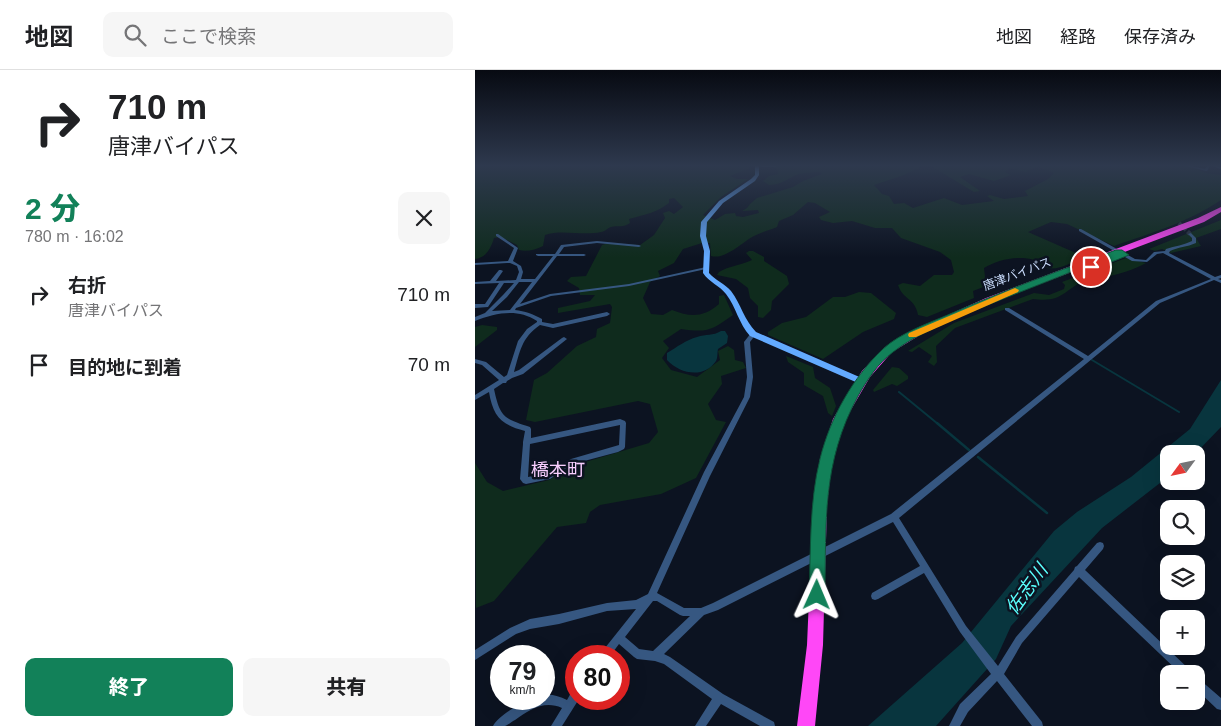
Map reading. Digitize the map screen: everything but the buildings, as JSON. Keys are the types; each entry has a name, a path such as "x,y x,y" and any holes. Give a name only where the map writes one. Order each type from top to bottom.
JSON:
{"highway":[{"name":"唐津バイパス","path":"1122,253 1201,220 1221,209"},
{"name":"唐津バイパス","path":"806,726 815,645 819,505 826,459 839,420 861,381 885,355 941,325 1221,215"}],"street":[{"path":"727,197 707,217 703,231 709,259 706,268 708,277 726,289 732,297 741,320 753,334 861,381"},
{"path":"1080,230 1134,260 1147,261 1156,253 1167,253 1221,282"},
{"path":"1167,253 1172,248 1189,245 1194,242 1194,238 1189,234"},
{"path":"497,235 516,248 510,262"},
{"path":"513,310 563,246 592,242 639,246"},
{"path":"538,255 585,255"},
{"path":"475,264 510,262 518,266 520,275 518,281 487,314"},
{"path":"475,319 487,314 513,310 550,295 595,291 706,268"},
{"path":"492,282 501,271"},
{"path":"475,655 513,631 530,624 607,607 637,604 651,597 658,597 683,612 701,612 818,557 894,517 1157,302 1221,276"},
{"path":"475,283 536,280"},
{"path":"475,306 486,306 503,282"},
{"path":"513,310 532,315 540,320 539,323"},
{"path":"1007,310 1089,359"},
{"path":"510,376 521,341 529,330 539,323 553,326 607,314"},
{"path":"613,645 651,597 707,474 747,397 750,377 747,342 753,334"},
{"path":"475,398 510,376 521,372 564,339"},
{"path":"475,361 484,363 504,381"},
{"path":"491,389 497,414 513,426 528,429 526,442 524,479 526,481 542,479 571,462 622,447 623,423 620,422 526,442"},
{"path":"894,517 963,629 1038,726"},
{"path":"954,726 964,708 998,674 1019,640 1100,546"},
{"path":"875,596 925,568"},
{"path":"1078,570 1178,665"},
{"path":"655,656 701,612"},
{"path":"619,638 637,654 655,656 667,660 719,698 770,726"},
{"path":"1205,690 1221,705"},
{"path":"700,726 719,698"},
{"path":"498,726 531,704 553,700 565,704"},
{"path":"556,726 566,710"}],"shaded area":[{"path":"475,197 722,197 703,215 715,220 725,214 735,213 736,216 743,217 759,213 758,210 742,211 757,198 762,197 889,197 894,204 904,203 913,208 944,198 962,205 994,201 988,197 1004,199 1023,197 1221,197 1221,200 1196,215 1156,232 1114,246 1067,224 1051,222 1028,232 1085,257 1051,269 1034,260 1021,258 995,263 984,268 986,286 973,291 974,298 927,317 918,315 912,302 903,294 898,285 903,283 920,286 934,275 952,275 954,272 951,260 940,252 901,238 892,228 875,228 852,221 833,223 821,220 819,217 830,212 815,203 808,202 793,215 779,221 777,227 754,236 734,250 717,257 711,256 710,243 702,243 683,249 674,263 658,271 660,276 650,282 643,298 651,314 663,315 672,310 691,315 702,314 719,304 719,296 724,295 733,315 709,329 698,331 681,329 663,341 669,348 662,358 671,370 697,377 720,360 718,351 728,346 734,350 735,360 743,362 746,368 721,376 722,384 708,404 716,420 726,422 696,478 661,494 600,505 590,512 586,523 557,527 494,601 476,608 475,463 487,482 503,491 549,480 572,466 649,443 658,432 650,404 638,401 535,422 526,420 534,380 547,373 577,346 596,337 597,329 610,323 612,307 610,304 558,313 558,308 590,301 595,295 580,295 579,288 567,281 571,277 586,276 602,245 608,243 640,245 654,235 665,218 663,213 669,211 674,214 683,207 674,198 669,199 669,203 660,209 629,219 630,223 625,225 611,227 602,232 594,233 552,233 545,235 543,246 525,251 519,250 517,245 501,237 494,238 488,252 482,257 475,259"},
{"path":"1221,220 1221,229 1196,238 1201,246 1171,253 1162,249 1155,251 1149,249"},
{"path":"749,251 764,257 764,261 787,276 789,284 772,301 771,310 763,318 758,317 758,306 750,298 748,288 736,279 717,275 723,270 752,260 746,253"},
{"path":"1126,258 1146,263 1116,275 1086,280 1057,297 1043,300 1033,299 955,328 936,346 937,362 934,366 928,362 932,356 919,347 912,352 908,351 954,323 1034,293 1049,295 1064,289 1065,285 1062,282"},
{"path":"859,292 871,293 896,313 894,319 863,332 823,359 768,335 768,332 782,323 806,317 833,297 845,297"},
{"path":"482,325 497,327 497,330 475,347 475,327"},
{"path":"786,356 813,367 815,378 830,388 836,406 832,416 828,413 823,396 804,385 804,373 788,362"},
{"path":"892,367 899,368 908,376 908,379 897,386 892,384 874,392 873,390"}],"water":[{"path":"725,331 728,336 727,343 718,349 716,361 711,367 699,372 685,371 678,369 667,360 667,353 685,342"},
{"path":"1221,380 1221,427 1204,445 1170,445 1190,429"},
{"name":"佐志川","path":"1160,453 1160,483 1102,528 1011,626 996,659 936,726 868,726 962,643 1054,531 1077,512 1131,477"}],"waterway":[{"path":"1092,360 1179,412"},
{"path":"899,392 938,424"},
{"path":"937,423 969,450"},
{"path":"978,457 1047,513"}],"tunnel":[{"path":"1179,223 1190,234"}],"slow traffic":[{"path":"913,335 956,314 1015,290"}],"district":[{"name":"橋本町","path":"558,470"}],"route":[{"path":"817,595 819,505 826,459 839,420 866,374 889,350 922,330 989,300 1113,254 1119,252 1125,255 1091,267"}]}
